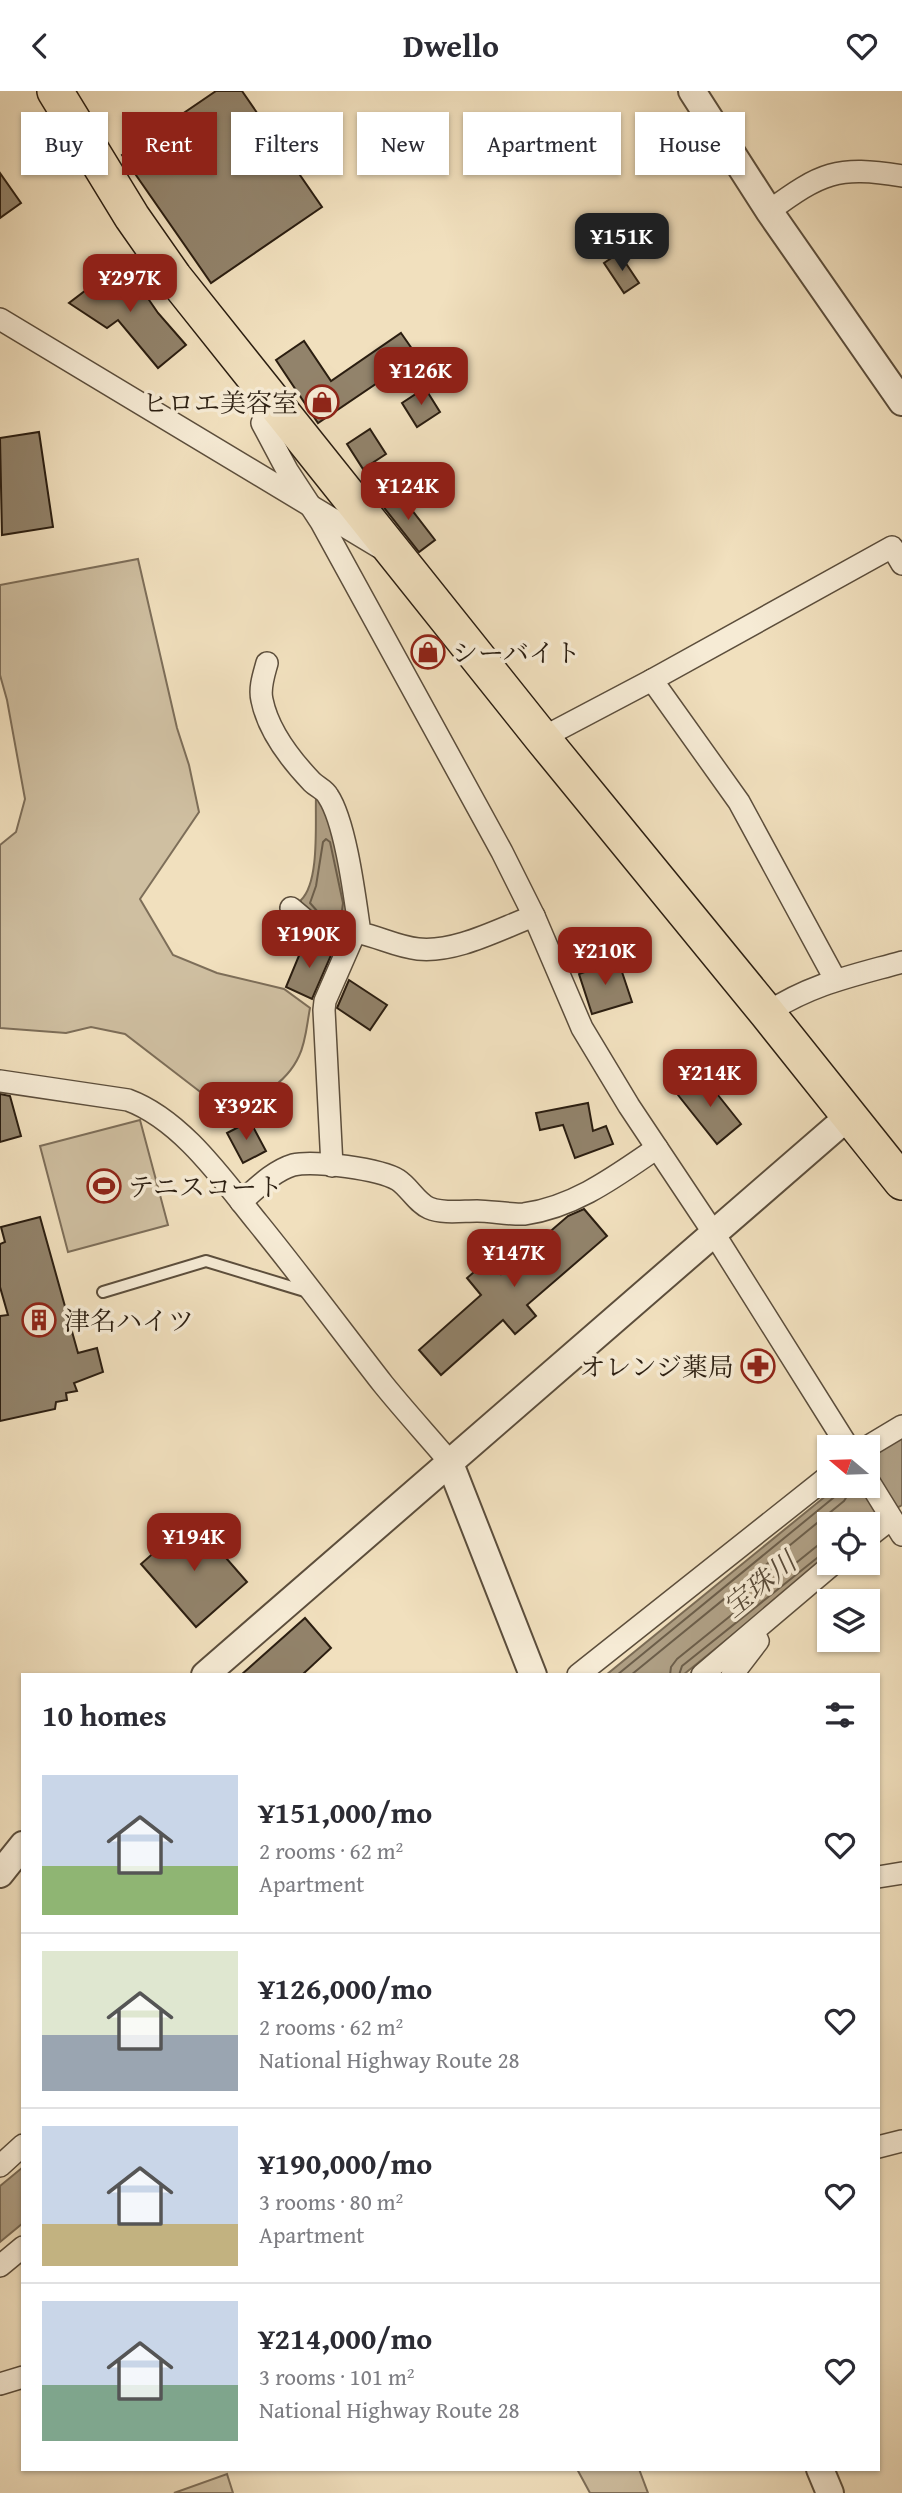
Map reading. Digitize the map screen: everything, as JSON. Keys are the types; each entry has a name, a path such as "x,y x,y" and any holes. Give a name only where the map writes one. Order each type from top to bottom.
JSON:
{"highway":[{"path":"55,91 159,257 542,738 902,1182"}],"street":[{"path":"692,91 769,211 902,402"},
{"path":"769,211 807,184 826,176 853,170 899,176"},
{"path":"0,319 397,557"},
{"path":"272,400 262,423 287,470 312,507 502,852 534,916 582,1028 840,1435"},
{"path":"542,738 892,547 902,564"},
{"path":"267,663 261,698 266,713 280,742 314,783 328,795 338,819 356,935 325,1000 332,1166"},
{"path":"652,680 739,802 835,979"},
{"path":"291,908 317,929 418,950 456,945 534,916"},
{"path":"767,1013 793,996 835,979 902,962"},
{"path":"0,1081 128,1100 141,1105 164,1120 209,1163 384,1384 449,1461 532,1673"},
{"path":"207,1673 849,1116"},
{"path":"241,1202 272,1176 293,1165 310,1164 365,1169 388,1175 408,1187 429,1209 522,1214 554,1206 597,1189 657,1147"},
{"path":"880,1439 902,1426"},
{"path":"581,1673 817,1485"},
{"path":"879,1498 897,1527 880,1533"},
{"path":"704,1673 820,1575"},
{"path":"734,1673 758,1641 754,1631"},
{"path":"0,1874 21,1848"},
{"path":"880,1877 902,1873"},
{"path":"880,2146 902,2141"},
{"path":"0,2165 21,2147"},
{"path":"0,2266 21,2249"},
{"path":"0,2384 21,2378"},
{"path":"821,2471 830,2493"}],"lane":[{"path":"103,1292 206,1261 316,1295"}],"shaded area":[{"path":"138,559 199,812 140,899 173,955 217,973 284,989 310,1008 301,1051 286,1076 268,1091 225,1111 125,1034 91,1027 66,1033 0,1028 0,845 16,832 25,799 0,675 0,585"},
{"name":"テニスコート","path":"140,1120 168,1225 68,1252 40,1146"},
{"path":"578,2471 640,2471 648,2493 590,2493"},
{"path":"227,2474 233,2493 174,2493"}],"water":[{"path":"316,796 322,798 336,839 349,918 345,926 330,928 301,905 314,866"},
{"name":"宝珠川","path":"902,1434 902,1505 880,1517 880,1512 817,1512 817,1567 685,1673 608,1673 823,1498 880,1498 880,1450"},
{"path":"21,2169 21,2225 0,2242 0,2186"}],"building":[{"path":"216,91 242,91 256,112 231,112 231,175 300,175 322,207 211,283 136,175 217,175 217,112 185,112"},
{"path":"0,173 21,203 0,218"},
{"path":"619,253 639,283 624,293 604,263"},
{"path":"123,262 158,313 186,345 158,368 118,320 107,328 69,303"},
{"path":"401,333 417,356 318,423 276,360 304,341 331,381"},
{"path":"425,388 440,412 417,427 402,403"},
{"path":"370,429 386,454 363,469 347,444"},
{"path":"39,432 53,527 2,535 0,438"},
{"path":"398,492 435,540 419,552 382,505"},
{"path":"305,941 332,953 312,999 286,987"},
{"path":"618,960 632,1002 592,1014 579,974"},
{"path":"349,980 387,1005 370,1030 337,1008"},
{"path":"702,1075 741,1124 717,1144 678,1095"},
{"path":"0,1094 10,1096 21,1136 0,1142"},
{"path":"588,1103 593,1131 606,1126 613,1144 575,1158 563,1125 540,1130 536,1113"},
{"path":"250,1121 266,1151 243,1163 227,1133"},
{"path":"584,1209 607,1236 527,1305 536,1316 515,1334 503,1320 441,1375 419,1350 481,1295 467,1278 488,1260 501,1274 568,1216"},
{"name":"津名ハイツ","path":"40,1217 78,1353 97,1348 103,1372 74,1383 77,1391 66,1393 67,1400 56,1402 55,1409 0,1421 0,1316 8,1315 0,1287 0,1244 5,1242 1,1227"},
{"path":"192,1519 247,1582 196,1627 141,1564"},
{"path":"305,1618 331,1648 304,1673 243,1673"}],"place":[{"name":"ヒロエ美容室","path":"322,402"},
{"name":"シーバイト","path":"428,652"},
{"name":"テニスコート","path":"104,1186"},
{"name":"津名ハイツ","path":"39,1320"},
{"name":"オレンジ薬局","path":"758,1366"}]}
